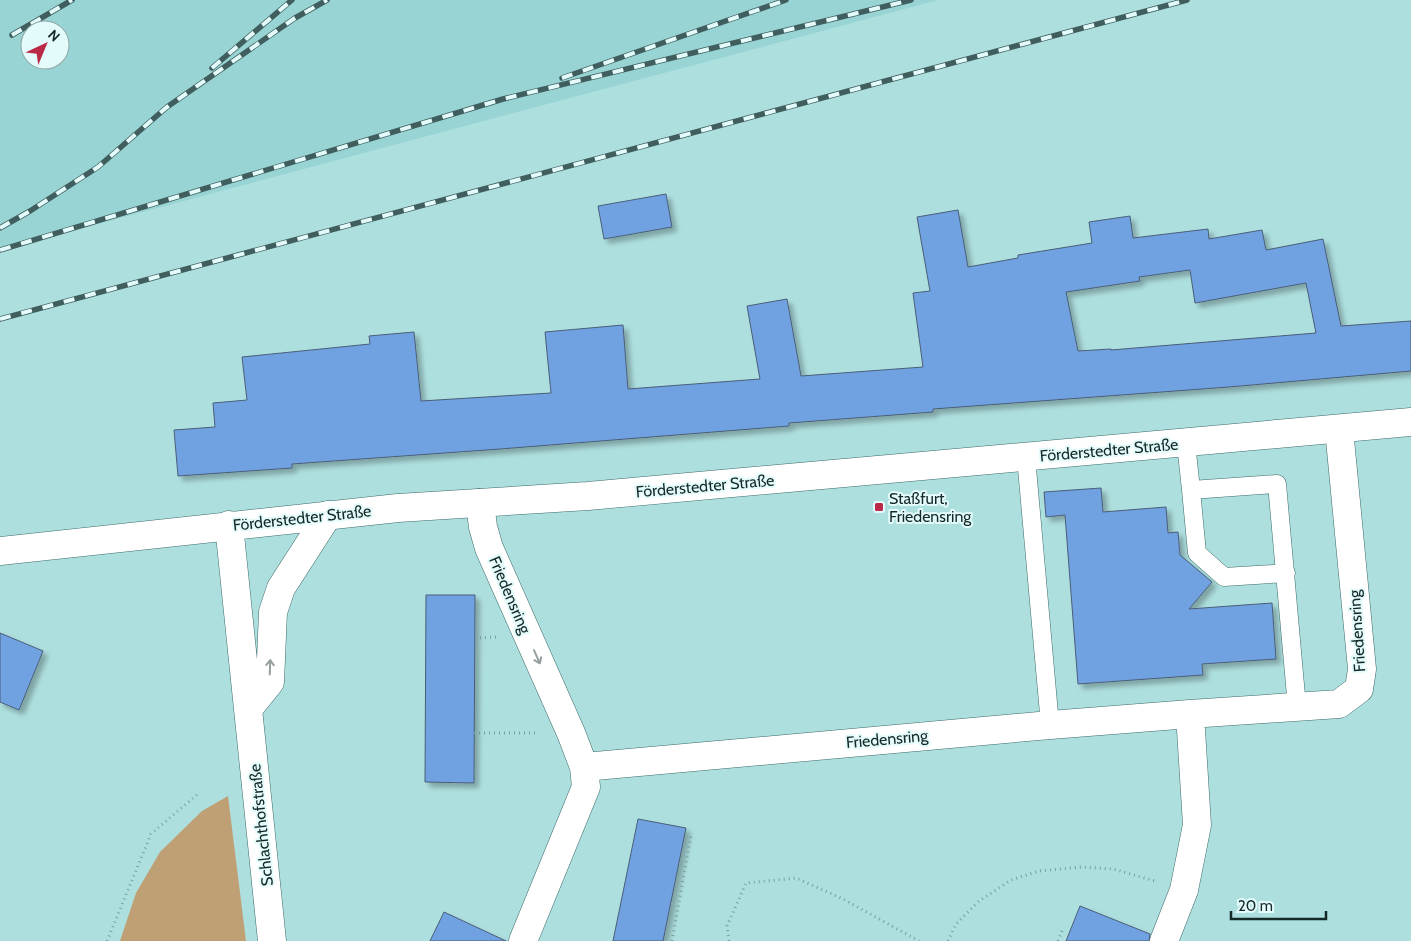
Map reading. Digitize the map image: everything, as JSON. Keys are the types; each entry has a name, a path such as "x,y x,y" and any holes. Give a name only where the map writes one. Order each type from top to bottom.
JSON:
{"street":[{"name":"Förderstedter Straße","path":"0,551 328,515 588,496 1411,422"},
{"name":"Friedensring","path":"584,767 1050,725 1339,704 1359,689 1362,669 1339,429"},
{"name":"Friedensring","path":"480,503 483,527 489,548 571,733 584,767 586,787 523,941"},
{"path":"249,708 270,682 273,612 281,588 328,515"},
{"name":"Schlachthofstraße","path":"229,525 272,941"},
{"path":"1164,941 1184,890 1197,825 1190,714"}],"lane":[{"path":"1186,443 1197,552 1224,577 1286,573"},
{"path":"1026,457 1050,725"},
{"path":"1191,490 1277,484 1297,707"}],"path":[{"path":"474,734 571,733"},
{"path":"107,941 150,834 200,792"},
{"path":"672,941 691,835"},
{"path":"948,941 956,924 979,901 1011,880 1039,871 1082,867 1113,869 1184,890"},
{"path":"729,941 727,926 746,883 796,878 843,900 919,941"},
{"path":"1058,941 1063,928"}],"shaded area":[{"path":"0,0 938,0 0,250"},
{"path":"228,796 246,941 120,941 136,893 160,852 202,811"}],"building":[{"path":"666,194 672,227 604,239 598,206"},
{"path":"958,210 968,267 1018,258 1018,255 1092,243 1089,222 1130,216 1133,238 1208,229 1209,239 1262,230 1266,250 1323,239 1341,326 1411,321 1411,371 1229,387 933,409 933,412 789,423 789,426 292,464 292,468 178,476 174,430 215,427 213,403 247,400 242,357 370,344 369,336 414,332 421,401 551,393 545,332 623,325 628,389 760,379 747,306 787,299 801,376 923,367 913,293 930,291 917,217","holes":["1190,270 1195,303 1306,283 1316,333 1078,351 1066,292 1140,281 1139,277"]},
{"path":"1101,488 1103,512 1166,507 1168,533 1178,532 1180,555 1212,582 1189,609 1272,603 1276,659 1202,664 1203,675 1078,684 1065,515 1046,517 1044,492"},
{"path":"426,595 475,595 474,783 425,782"},
{"path":"0,633 43,651 19,710 0,702"},
{"path":"638,819 686,828 663,941 613,941"},
{"path":"1080,906 1150,934 1149,941 1066,941"},
{"path":"444,912 506,941 430,941"}],"railway":[{"path":"12,35 72,0"},
{"path":"212,68 292,0"},
{"path":"0,228 98,167 167,107 295,18 327,0"},
{"path":"562,78 786,0"},
{"path":"0,250 503,99 911,0"},
{"path":"0,319 1187,0"}],"place":[{"name":"Staßfurt, Friedensring","path":"879,507"}]}
